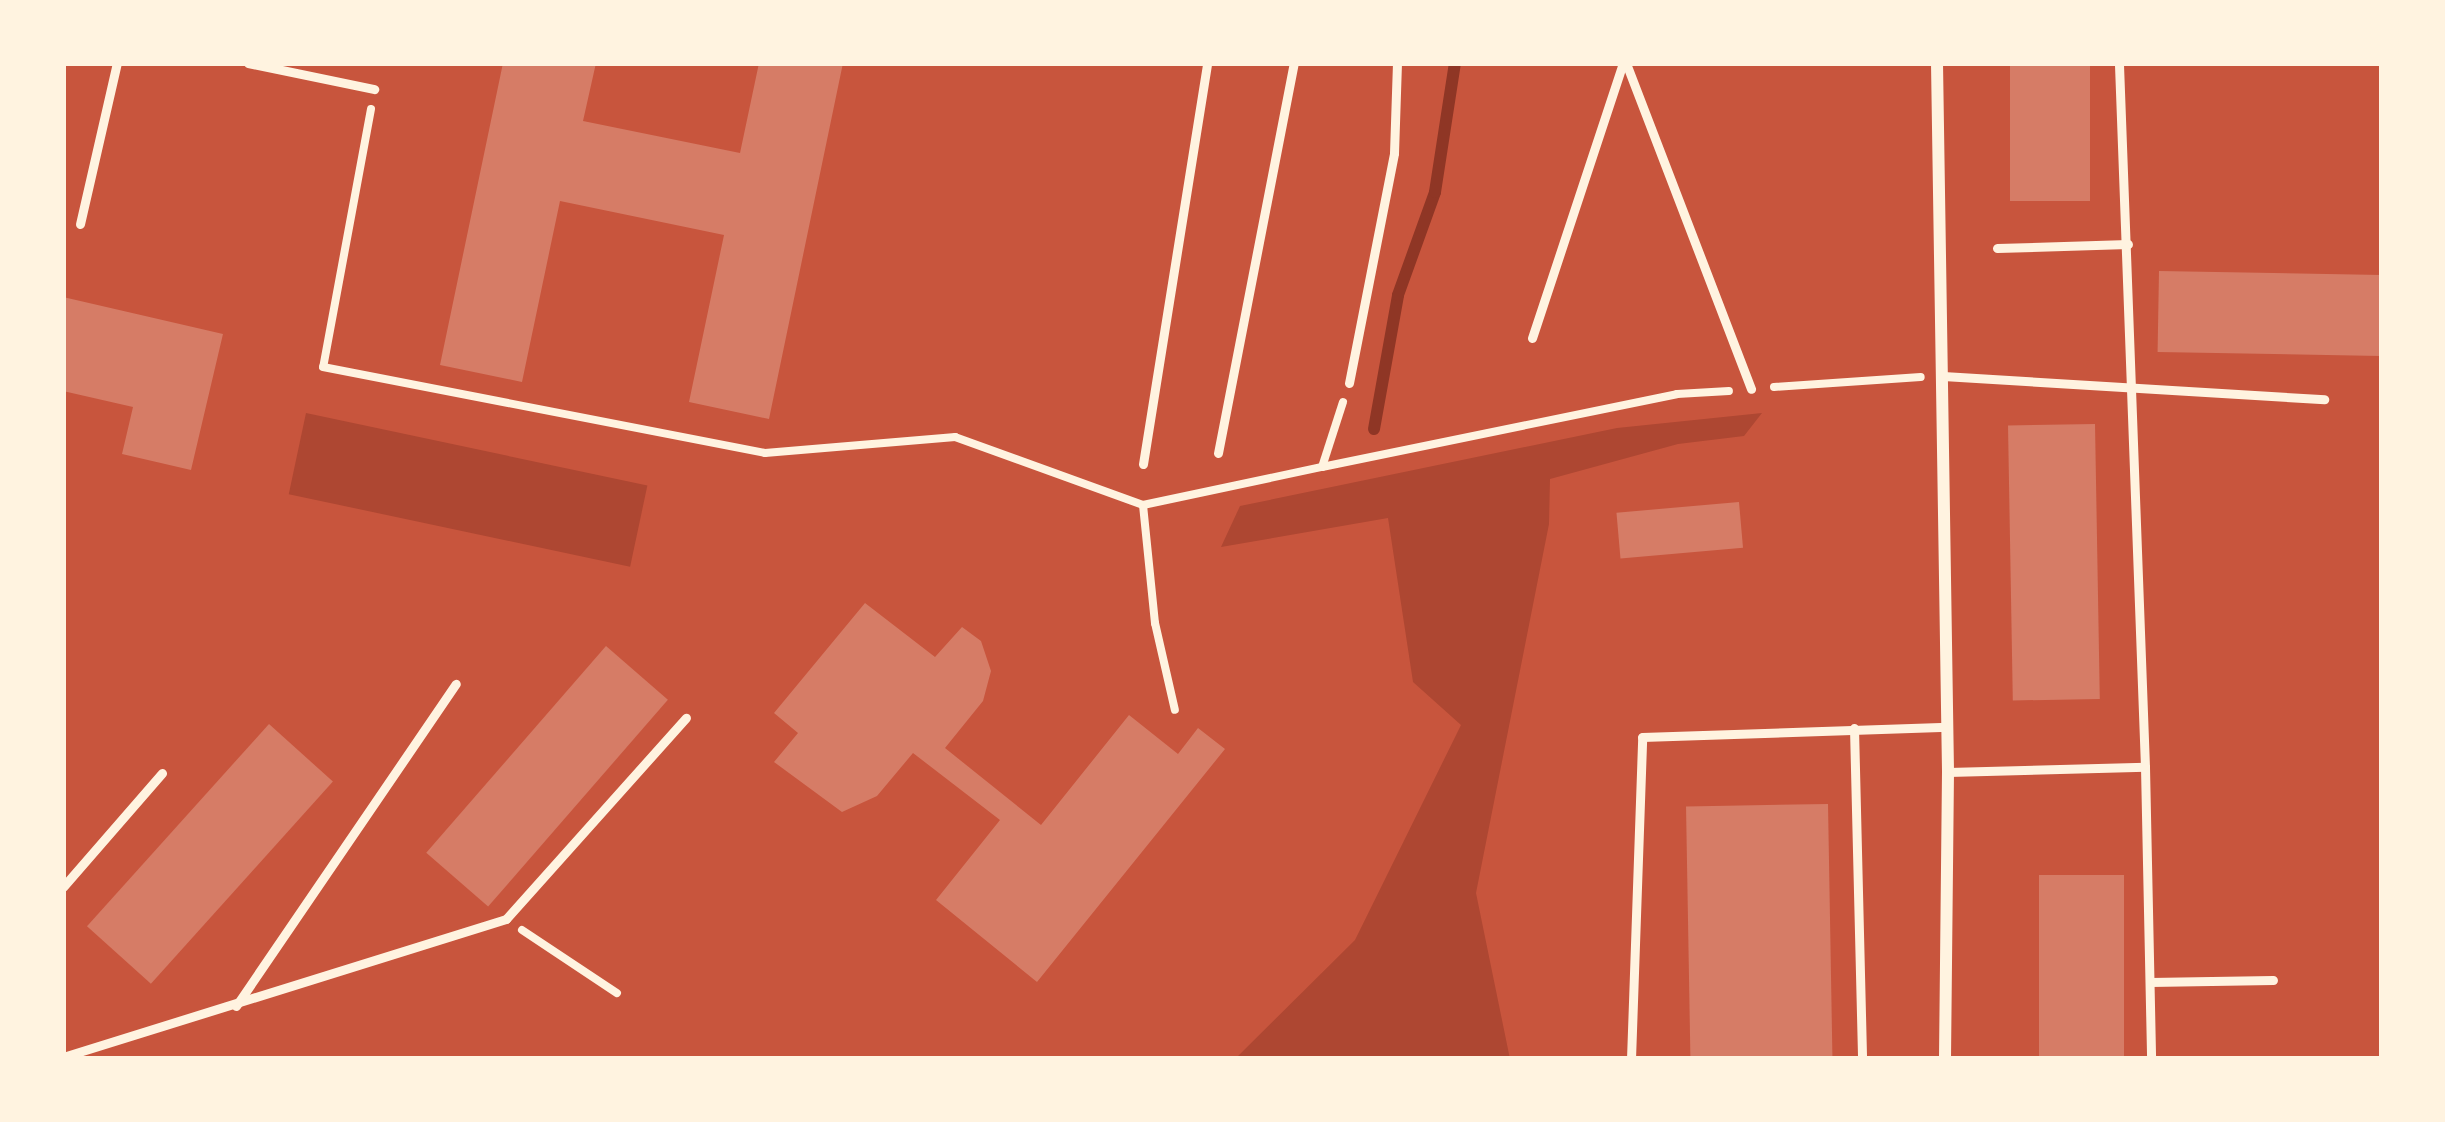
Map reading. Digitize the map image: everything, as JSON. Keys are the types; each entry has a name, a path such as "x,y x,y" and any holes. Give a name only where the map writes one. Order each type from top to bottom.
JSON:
{"street":[{"path":"1937,63 1948,727 1945,1059"}],"lane":[{"path":"80,224 117,63"},
{"path":"248,63 374,89"},
{"path":"1143,464 1207,63"},
{"path":"1218,453 1294,63"},
{"path":"1349,383 1394,153 1397,63"},
{"path":"1532,338 1624,63"},
{"path":"1624,63 1751,389"},
{"path":"2120,63 2134,384 2151,1059"},
{"path":"1997,248 2128,244"},
{"path":"1942,376 2324,399"},
{"path":"236,1006 456,684"},
{"path":"63,1057 506,919 686,718"},
{"path":"1631,1059 1642,737 1948,727"},
{"path":"1855,728 1862,1059"},
{"path":"1948,772 2145,767"},
{"path":"63,887 162,773"},
{"path":"2150,982 2273,980"}],"path":[{"path":"374,89 323,367 765,453 955,437 1143,505 1677,394 1942,376"},
{"path":"1322,467 1349,383"},
{"path":"1143,505 1155,623 1175,710"},
{"path":"506,919 617,993"}],"shaded area":[{"path":"306,413 647,486 630,567 289,494"},
{"path":"1762,413 1744,436 1678,444 1550,479 1549,524 1476,893 1510,1059 1235,1059 1355,940 1461,725 1413,682 1388,518 1221,547 1240,506 1617,428"}],"building":[{"path":"503,63 596,63 583,121 740,153 759,63 843,63 769,419 689,402 724,235 560,201 522,382 440,365"},
{"path":"2010,63 2090,63 2090,201 2010,201"},
{"path":"2159,271 2382,275 2381,356 2158,352"},
{"path":"63,297 223,334 191,470 122,454 133,407 63,391"},
{"path":"2095,424 2100,699 2013,700 2008,426"},
{"path":"1739,502 1743,548 1620,559 1616,513"},
{"path":"865,603 935,657 962,627 981,641 991,671 983,701 945,748 1041,825 1129,715 1178,754 1198,728 1225,749 1037,982 936,900 1000,820 913,753 877,796 842,812 774,762 798,733 774,713"},
{"path":"606,646 668,700 488,907 426,853"},
{"path":"269,724 333,782 151,984 87,926"},
{"path":"1828,804 1832,1059 1690,1059 1686,806"},
{"path":"2039,875 2124,875 2124,1059 2039,1059"}],"waterway":[{"path":"1374,429 1398,295 1435,192 1455,63"}]}
